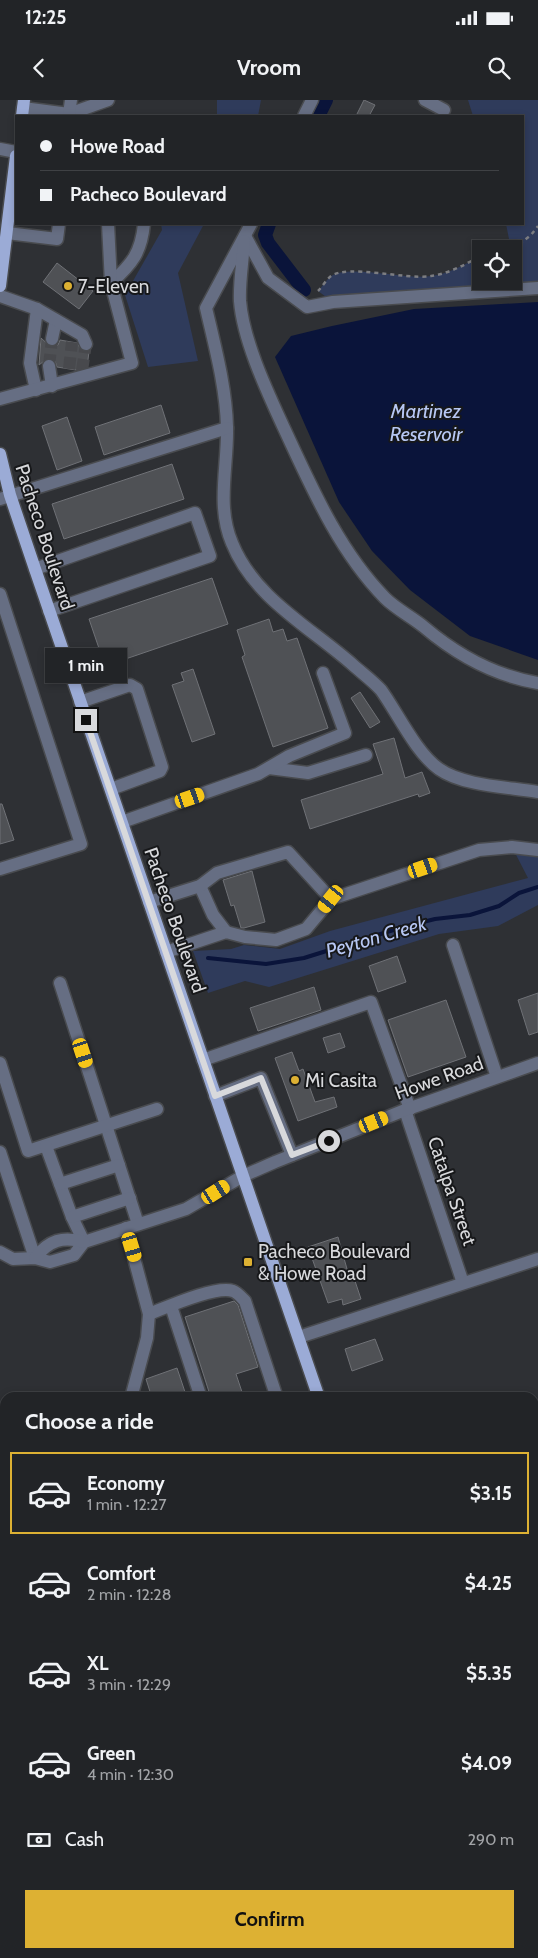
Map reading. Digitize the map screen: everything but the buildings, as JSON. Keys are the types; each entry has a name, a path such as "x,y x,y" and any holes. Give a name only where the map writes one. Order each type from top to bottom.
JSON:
{"main road":[{"path":"0,286 1,267 15,173"},
{"name":"Pacheco Boulevard","path":"0,454 5,497 49,611 317,1392"}],"street":[{"path":"69,114 71,100"},
{"path":"23,108 69,114 108,100"},
{"path":"304,115 312,100"},
{"path":"425,100 444,110"},
{"path":"0,149 15,152"},
{"path":"7,233 57,239 59,225"},
{"path":"0,399 52,386 75,375 132,363 111,284 108,225"},
{"path":"111,284 132,264 142,238 144,225"},
{"path":"250,225 206,308 224,385 227,428 223,512 231,542 244,568 266,595 326,642 380,690 397,718 439,769 464,780 538,792"},
{"path":"245,236 268,278 307,306 333,302 538,288"},
{"path":"245,236 240,301 245,325 264,384 316,498 337,536 386,599 442,642 491,670 516,679 538,683"},
{"path":"0,296 37,309 56,320 72,336 82,335 86,344"},
{"path":"36,390 30,363 37,309"},
{"path":"52,339 56,320"},
{"path":"49,366 52,386"},
{"path":"5,497 227,428"},
{"path":"34,569 195,513 210,556 49,611"},
{"path":"0,594 81,844 0,869"},
{"path":"122,822 258,774 288,756 345,732 323,673"},
{"path":"80,702 130,685 137,689 162,767 160,771 111,789"},
{"path":"269,768 308,773 366,755"},
{"path":"166,952 226,932 245,937 276,940 306,928 331,899 479,850 512,847 538,850"},
{"path":"149,902 200,886 217,873 288,852 331,899"},
{"path":"200,886 213,914 226,932"},
{"path":"453,945 496,1077"},
{"path":"60,983 138,1224"},
{"name":"Catalpa Street","path":"202,1060 370,1002 407,1109 463,1284"},
{"path":"0,1063 28,1151 107,1127 157,1109"},
{"name":"Howe Road","path":"84,1242 186,1209 243,1176 292,1155 407,1109 538,1063"},
{"path":"215,1096 261,1078 292,1155"},
{"path":"46,1146 72,1217 84,1242"},
{"path":"0,1152 35,1258"},
{"path":"60,1184 119,1165"},
{"path":"72,1217 130,1198"},
{"path":"126,1228 149,1314 148,1338 132,1392"},
{"path":"35,1258 44,1246 69,1238 84,1242"},
{"path":"0,1252 13,1259 35,1258 50,1262 74,1255 84,1242"},
{"path":"299,1337 538,1259"},
{"path":"149,1314 218,1291 233,1291 240,1295 245,1301 275,1392"},
{"path":"171,1306 199,1392"}],"path":[{"path":"522,241 538,226"},
{"path":"307,306 330,276 346,270 369,274 430,276 463,266 472,261"}],"shaded area":[{"path":"217,100 261,100 258,115 217,115"},
{"path":"468,100 538,100 538,288 522,289 522,240 509,240 506,225 524,225 524,115 473,115"},
{"path":"161,225 203,225 178,273 198,361 148,367 125,295 162,230"},
{"path":"472,260 472,290 509,290 333,302 318,291 327,279 339,273 364,272 420,277 437,275"},
{"path":"512,847 538,850 538,905 498,926 439,934 269,987 245,981 208,993 193,951 231,949 244,945 280,949 330,931 528,878"}],"water":[{"name":"Martinez Reservoir","path":"538,302 538,660 470,636 410,590 372,551 339,502 275,357 291,336 332,326 414,309"}],"waterway":[{"path":"318,115 326,100"},
{"path":"269,225 265,235 268,243 304,290"},
{"name":"Peyton Creek","path":"208,958 266,964 304,958 403,927 435,919 470,915 499,906 519,893 538,887"}],"tunnel":[{"path":"49,366 52,339"},
{"path":"69,369 72,342"},
{"path":"82,371 86,344"}],"place":[{"name":"7-Eleven","path":"68,286"},
{"name":"Mi Casita","path":"295,1080"},
{"name":"Pacheco Boulevard & Howe Road","path":"248,1262"}],"route":[{"path":"86,720 215,1096 261,1078 292,1155 329,1141"}]}
